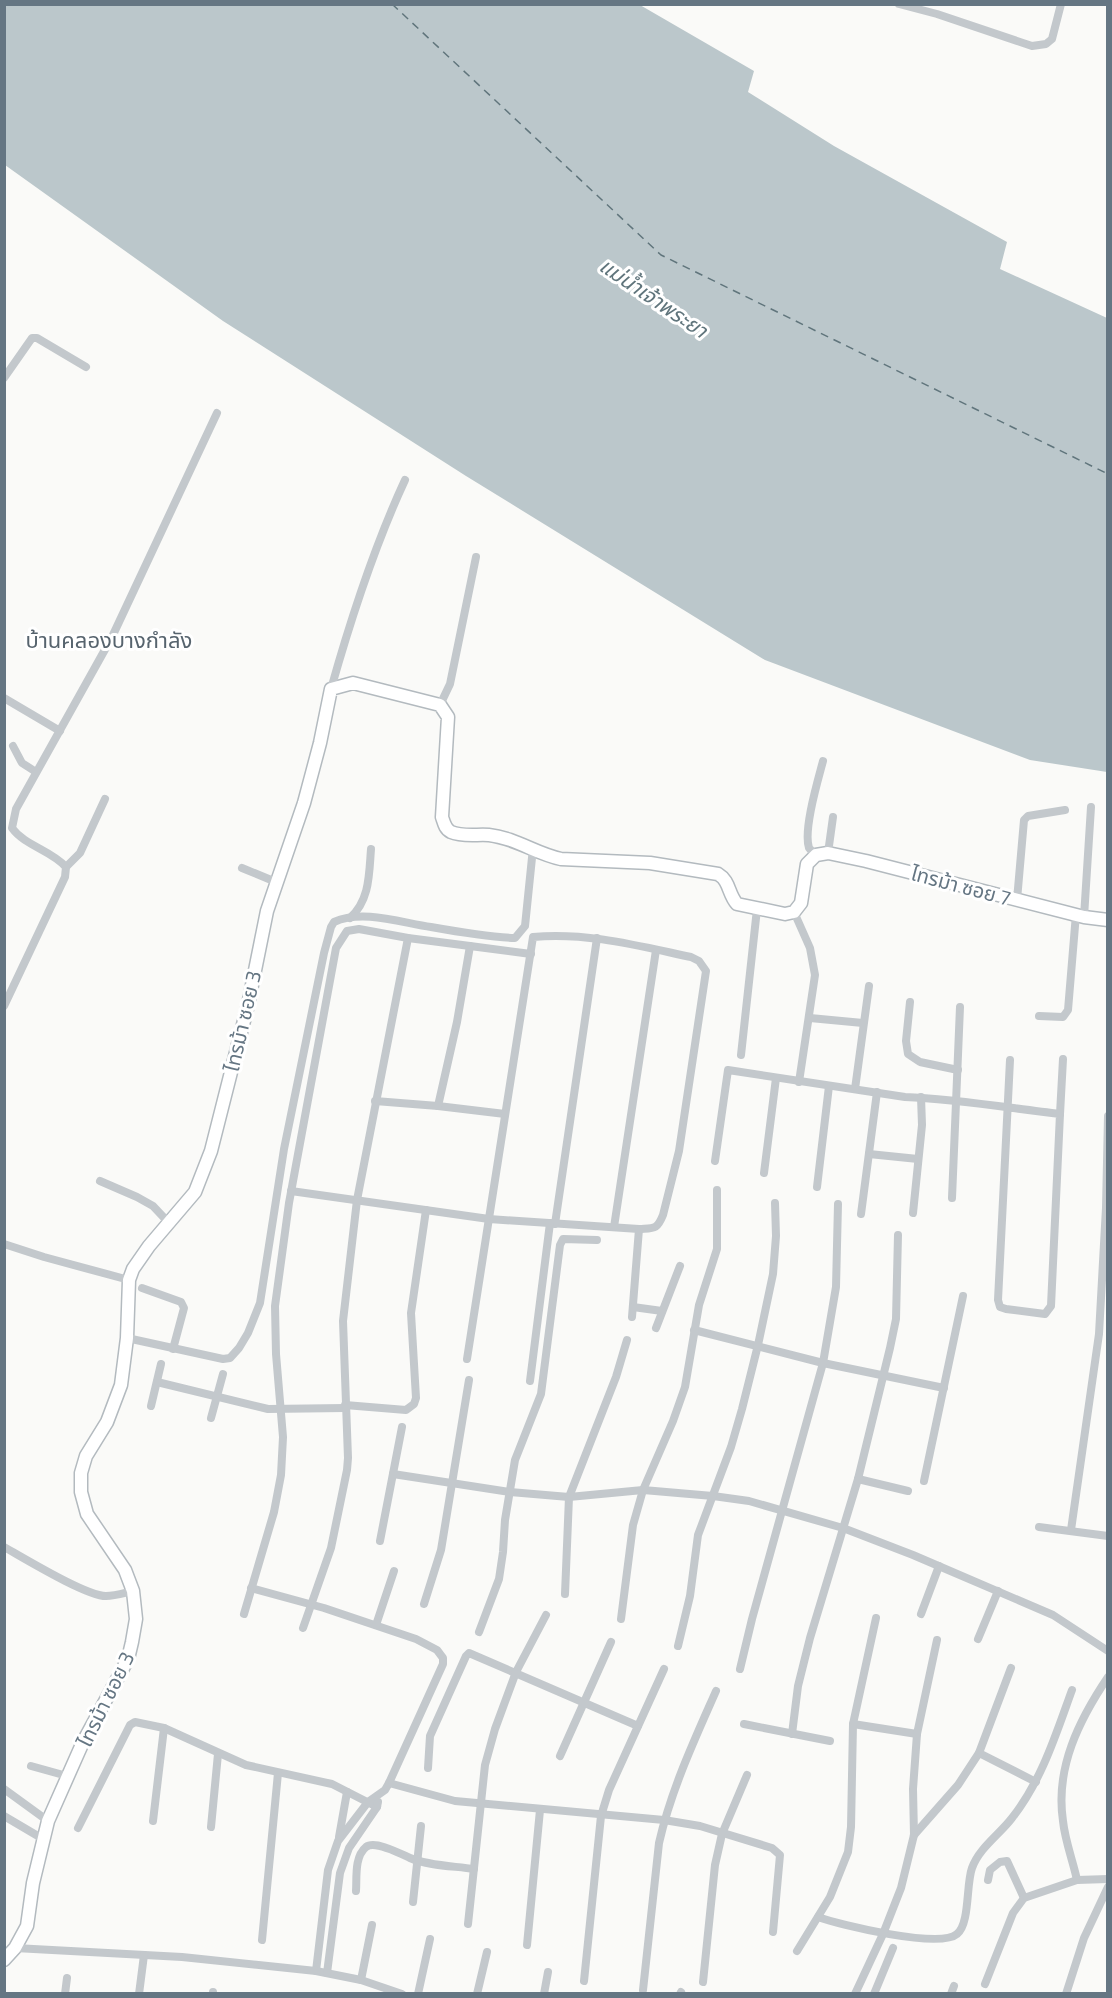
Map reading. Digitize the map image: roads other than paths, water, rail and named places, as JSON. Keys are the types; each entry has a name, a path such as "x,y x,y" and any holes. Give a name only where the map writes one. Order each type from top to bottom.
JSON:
{"street":[{"path":"899,4 937,14 1032,46 1046,44 1052,39 1061,4"},
{"path":"4,378 32,338 37,338 86,368"},
{"path":"66,867 58,858 17,835 12,828 16,809 112,637 217,413"},
{"path":"405,480 361,592 339,657 332,689 353,683 440,705 448,717 442,817 449,831 455,834 502,837 561,859 650,863 718,874 724,877 732,898 737,904 785,914 794,912 801,903 807,864 822,854 833,817"},
{"path":"440,705 450,684 476,557"},
{"name":"ไทรม้า ซอย 3","path":"4,1960 15,1948 27,1926 33,1883 48,1821 83,1742 128,1659 136,1619 133,1591 125,1570 87,1514 81,1492 81,1473 86,1456 99,1439 120,1391 128,1338 129,1280 133,1269 149,1246 198,1187 211,1151 248,1005 267,911 304,803 332,689"},
{"path":"4,698 60,731"},
{"path":"12,746 22,763 36,772"},
{"path":"822,854 809,848 809,831 812,806 823,761"},
{"path":"4,1006 65,878 66,867 80,853 105,799"},
{"path":"1038,1016 1064,1017 1070,1002 1091,807"},
{"path":"1017,900 1024,820 1028,816 1065,810"},
{"path":"128,1338 223,1359 230,1358 237,1351 248,1333 260,1303 284,1149 324,953 334,922 350,918 381,919 514,938 525,926 533,848"},
{"path":"350,918 359,910 364,899 371,849"},
{"name":"ไทรม้า ซอย 7","path":"822,854 932,877 1017,900 1107,920"},
{"path":"242,868 276,882"},
{"path":"741,1055 757,909"},
{"path":"794,912 813,958 814,982 799,1082"},
{"path":"244,1614 274,1512 281,1475 281,1409 275,1306 291,1191 336,948 347,931 359,929 408,938 531,954"},
{"path":"291,1191 489,1219 639,1229 656,1227 659,1225 666,1204 680,1151 706,971 699,961 691,957 597,938 557,935 534,937 505,1114 489,1219 467,1359"},
{"path":"303,1628 331,1548 347,1470 343,1321 357,1200 408,938"},
{"path":"530,1381 597,938"},
{"path":"438,1106 458,1022 470,946"},
{"path":"614,1227 656,950"},
{"path":"855,1089 868,986"},
{"path":"910,1002 906,1041 908,1054 920,1062 958,1070"},
{"path":"952,1198 960,1007"},
{"path":"810,1018 863,1023"},
{"path":"1010,1060 998,1300 1000,1307 1006,1309 1045,1314 1051,1306 1063,1059"},
{"path":"715,1161 728,1070 829,1086 1060,1114"},
{"path":"764,1173 776,1078"},
{"path":"817,1187 829,1086"},
{"path":"861,1214 877,1092"},
{"path":"913,1213 922,1125 921,1097"},
{"path":"375,1101 505,1114"},
{"path":"1071,1530 1103,1335 1107,1116"},
{"path":"869,1154 918,1159"},
{"path":"100,1181 153,1206 169,1223"},
{"path":"621,1619 631,1533 643,1490 674,1421 685,1387 699,1305 717,1249 717,1190"},
{"path":"678,1646 690,1596 696,1540 742,1409 758,1345 773,1274 776,1236 775,1203"},
{"path":"740,1669 823,1363 836,1287 838,1204"},
{"path":"157,1382 268,1409 345,1407 405,1410 414,1404 416,1398 411,1313 426,1210"},
{"path":"632,1317 639,1229"},
{"path":"792,1734 798,1686 825,1583 858,1479 884,1376 896,1319 898,1235"},
{"path":"479,1632 499,1579 515,1460 541,1394 560,1245 563,1239 569,1238 597,1240"},
{"path":"4,1244 129,1280"},
{"path":"656,1328 680,1266"},
{"path":"142,1288 182,1302 184,1308 173,1349"},
{"path":"924,1481 963,1296"},
{"path":"633,1307 662,1311"},
{"path":"694,1330 823,1363 944,1388"},
{"path":"565,1594 569,1497 616,1377 627,1340"},
{"path":"151,1406 161,1364"},
{"path":"211,1418 224,1374"},
{"path":"424,1605 441,1550 469,1380"},
{"path":"380,1541 402,1427"},
{"path":"393,1474 451,1485 569,1497 643,1490 749,1501 843,1528 939,1566 1053,1615 1107,1651"},
{"path":"858,1479 908,1491"},
{"path":"1039,1527 1107,1536"},
{"path":"4,1547 67,1582 95,1594 104,1596 133,1591"},
{"path":"921,1614 939,1566"},
{"path":"376,1625 394,1571"},
{"path":"252,1588 416,1639 437,1650 443,1658 443,1664 389,1783 368,1802 338,1841"},
{"path":"978,1639 998,1591"},
{"path":"468,1924 485,1765 492,1738 516,1672 546,1615"},
{"path":"797,1951 830,1896 848,1852 851,1827 853,1724 876,1618"},
{"path":"855,1994 883,1934 901,1888 914,1835 916,1734 937,1640"},
{"path":"560,1756 611,1642"},
{"path":"428,1768 430,1736 469,1653 585,1701 638,1726"},
{"path":"914,1835 958,1785 979,1753 1011,1668"},
{"path":"584,1981 601,1816 609,1790 664,1669"},
{"path":"1077,1880 1063,1822 1062,1777 1067,1755 1088,1706 1107,1677"},
{"path":"818,1917 883,1934 943,1939 957,1935 964,1917 969,1877 975,1862 1012,1818 1036,1782 1072,1689"},
{"path":"643,1990 659,1843 664,1820 673,1792 716,1691"},
{"path":"78,1828 130,1725 135,1722 165,1728 246,1766 332,1784 377,1807"},
{"path":"744,1724 830,1741"},
{"path":"853,1724 916,1734"},
{"path":"153,1821 165,1728"},
{"path":"979,1753 1036,1782"},
{"path":"211,1827 218,1754"},
{"path":"31,1766 68,1776"},
{"path":"262,1940 278,1773"},
{"path":"703,1982 715,1865 722,1834 747,1775"},
{"path":"389,1783 433,1796 482,1805 664,1820 700,1826 772,1848 780,1855 773,1932"},
{"path":"4,1789 48,1821"},
{"path":"316,1971 328,1870 338,1841 347,1791"},
{"path":"327,1973 340,1873 349,1848 377,1807 378,1795"},
{"path":"913,1802 919,1811 927,1814 933,1813"},
{"path":"527,1945 540,1810"},
{"path":"4,1816 43,1839"},
{"path":"413,1902 421,1826"},
{"path":"356,1891 357,1864 368,1846 372,1845 384,1847 416,1861 474,1869"},
{"path":"988,1880 990,1870 1000,1862 1007,1861 1024,1898"},
{"path":"985,1984 1013,1913 1024,1898 1077,1880 1107,1879"},
{"path":"1066,1994 1084,1938 1107,1887"},
{"path":"361,1980 372,1925"},
{"path":"418,1994 430,1939"},
{"path":"15,1948 144,1955 316,1971 361,1980 402,1994"},
{"path":"874,1994 893,1948"},
{"path":"477,1994 486,1952"},
{"path":"139,1994 144,1955"},
{"path":"544,1994 548,1972"},
{"path":"65,1994 67,1978"}],"water":[{"name":"แม่น้ำเจ้าพระยา","path":"5,4 640,5 754,71 748,92 834,146 1007,242 1000,269 1107,318 1107,772 1030,760 765,660 466,476 223,321 5,165"}],"district":[{"name":"บ้านคลองบางกำลัง","path":"109,639"}]}
